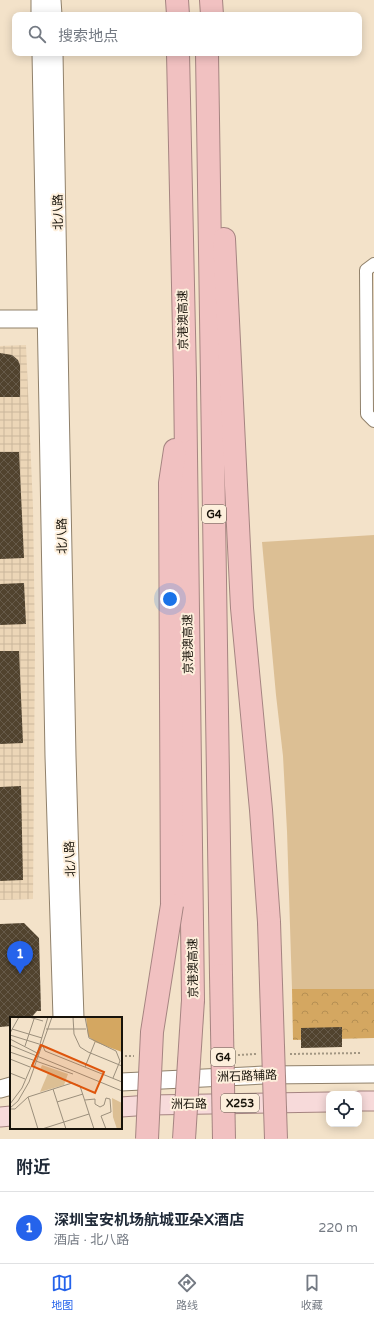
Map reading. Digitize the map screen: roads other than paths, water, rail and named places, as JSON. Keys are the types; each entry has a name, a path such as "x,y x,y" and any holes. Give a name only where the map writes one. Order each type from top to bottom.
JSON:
{"highway":[{"path":"177,0 178,12"},
{"path":"206,0 206,12"},
{"path":"211,0 212,12"},
{"name":"京港澳高速","path":"178,56 185,378 196,1139"},
{"name":"G4","path":"207,56 224,1139"},
{"path":"214,56 242,608 261,810 269,922 276,1139"},
{"path":"147,1139 152,1032 172,905 170,483 185,378"},
{"path":"184,1139 193,1000"}],"main road":[{"path":"362,1101 374,1101"},
{"name":"洲石路","path":"122,1107 150,1105 326,1102"},
{"path":"0,1117 10,1116"}],"street":[{"path":"40,0 40,12"},
{"path":"52,0 53,12"},
{"name":"北八路","path":"41,56 53,319 75,1017"},
{"name":"北八路","path":"54,56 54,759 62,1017"},
{"path":"374,264 366,270 367,414 374,421"},
{"path":"0,319 53,319"},
{"name":"洲石路辅路","path":"122,1082 264,1075 374,1074"},
{"path":"122,1078 147,1081"},
{"path":"0,1089 10,1087"}],"place":[{"name":"深圳宝安机场航城亚朵X酒店","path":"20,974"}]}
